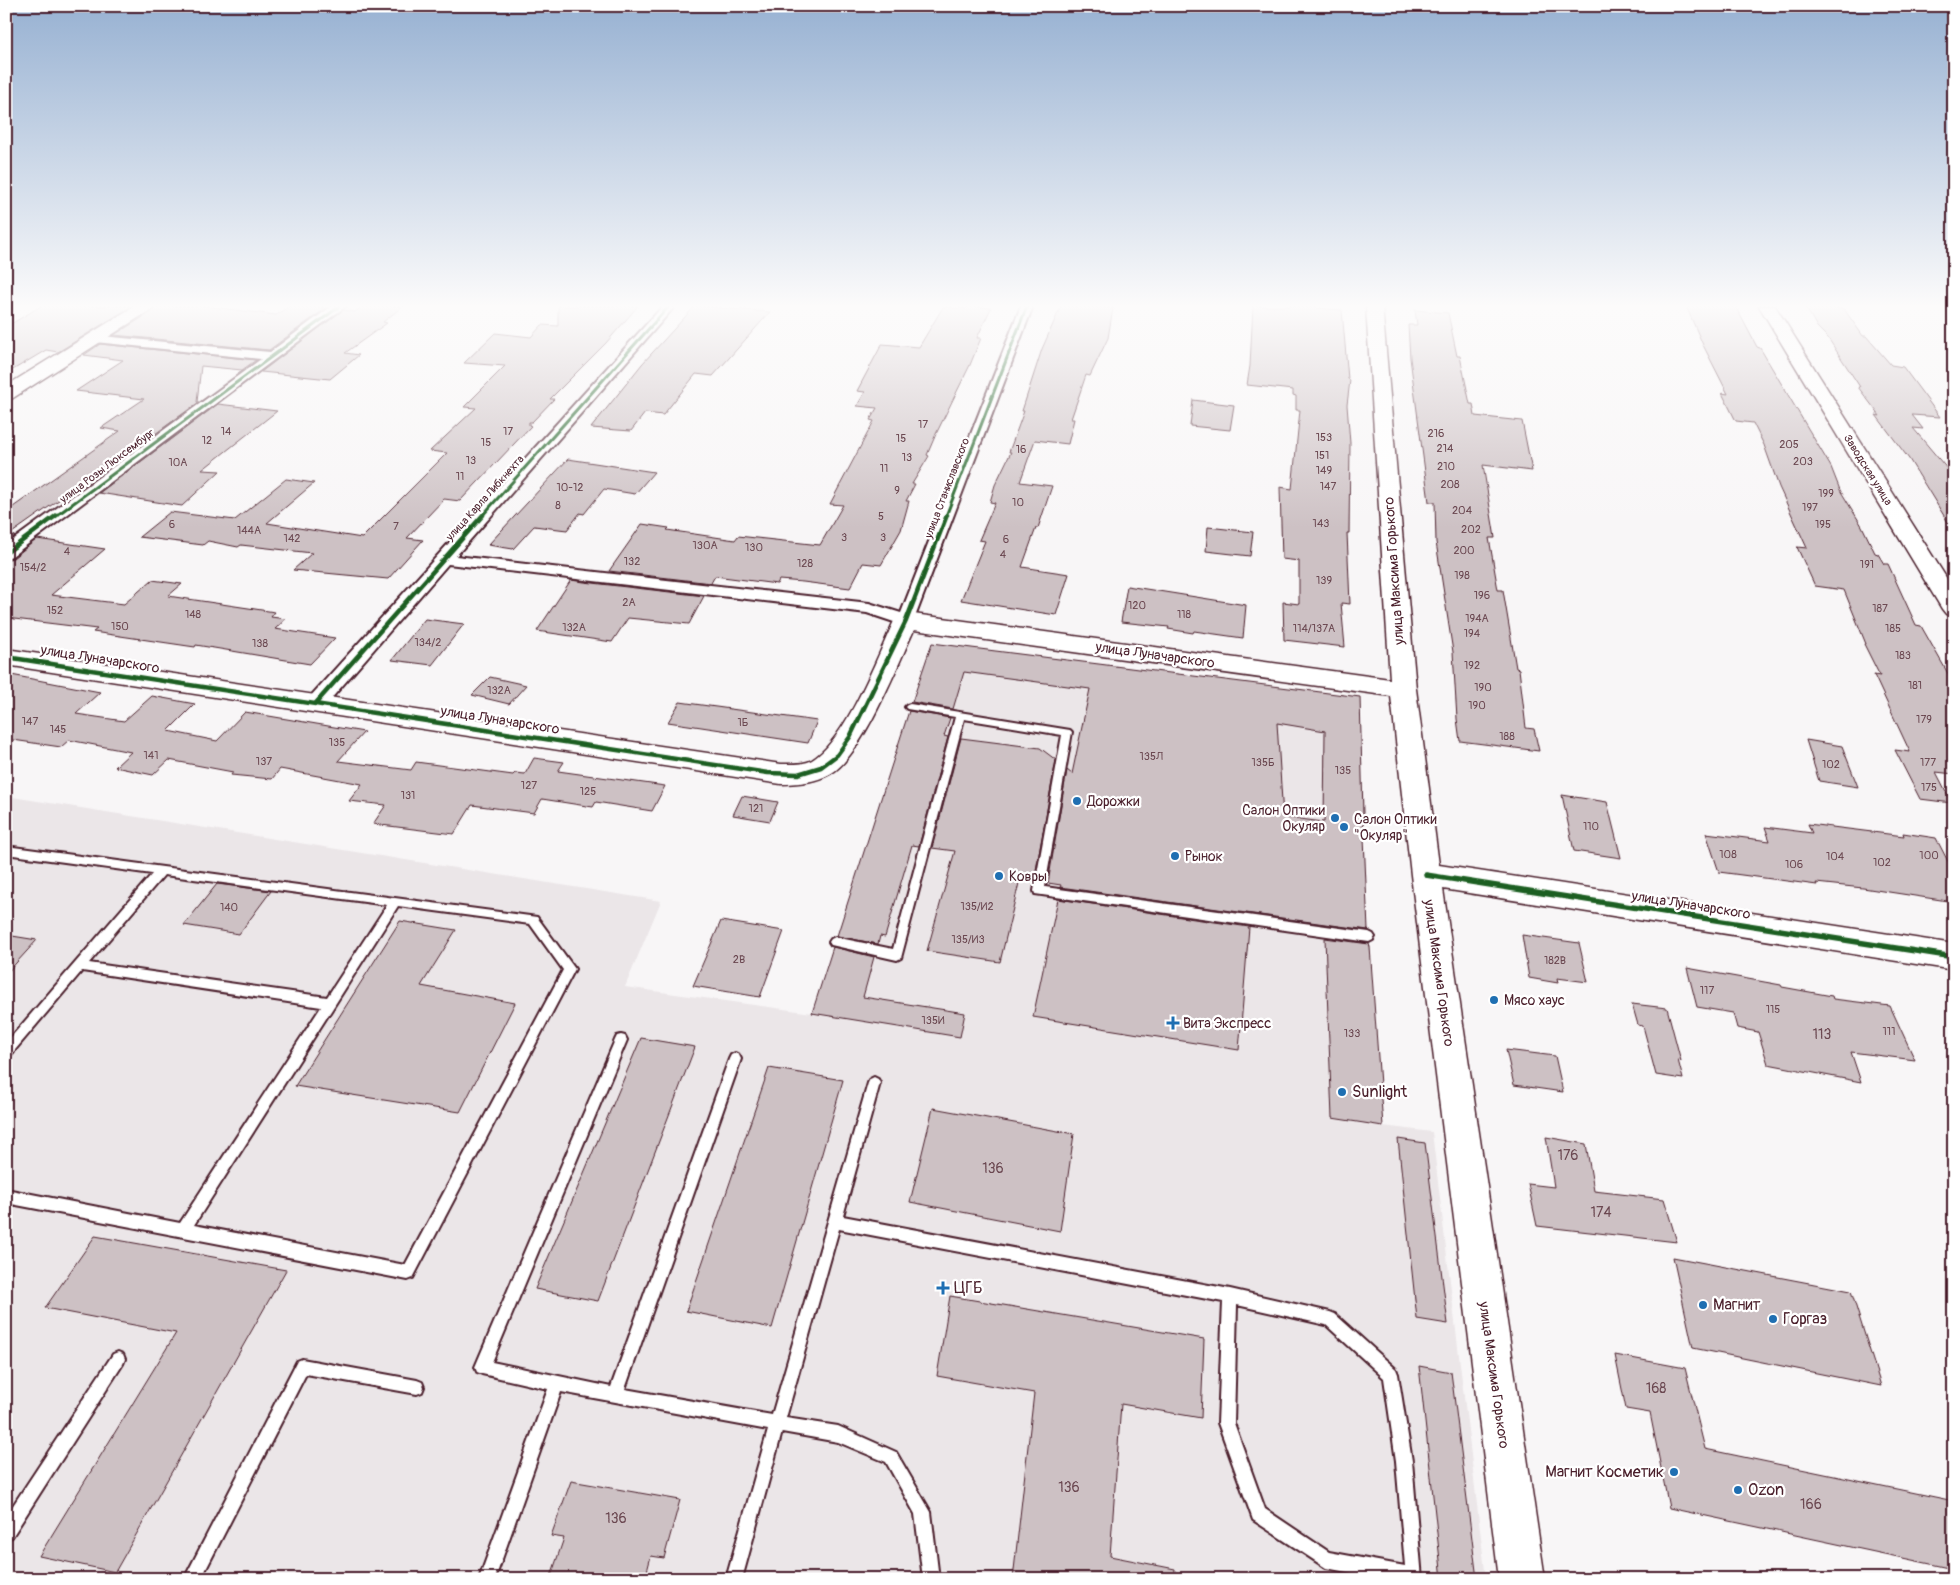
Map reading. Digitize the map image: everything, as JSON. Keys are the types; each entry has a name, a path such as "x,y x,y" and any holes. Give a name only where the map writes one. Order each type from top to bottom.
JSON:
{"main road":[{"path":"6,394 28,380"},
{"name":"улица Максима Горького","path":"1380,380 1403,689 1426,875 1522,1579"},
{"name":"Заводская улица","path":"1813,380 1954,609"},
{"name":"улица Луначарского","path":"6,657 768,773 798,774 821,767 837,755 845,743 906,621 1403,689"},
{"name":"улица Луначарского","path":"1426,875 1954,957"}],"street":[{"name":"улица Розы Люксембург","path":"6,553 240,380"},
{"name":"улица Карла Либкнехта","path":"316,703 603,380"},
{"name":"улица Станиславского","path":"906,621 999,380"},
{"name":"улица Луначарского","path":"444,559 870,608 906,621"}],"lane":[{"path":"910,707 1067,732 1039,891 1369,937"},
{"path":"835,942 897,955 960,715"},
{"path":"6,850 160,872 533,920 569,969 408,1273 6,1196"},
{"path":"6,1052 160,872"},
{"path":"183,1230 395,902"},
{"path":"80,966 330,1003"},
{"path":"621,1040 482,1367 615,1395 838,1434 891,1457 923,1512 931,1579"},
{"path":"615,1395 735,1059"},
{"path":"734,1579 874,1083"},
{"path":"834,1221 1230,1296 1330,1319 1391,1374 1404,1461 1413,1578 1326,1560 1258,1514 1226,1422 1230,1296"},
{"path":"6,1531 118,1359"},
{"path":"192,1579 302,1366 417,1387"},
{"path":"487,1579 557,1384"}],"shaded area":[{"path":"932,643 1360,697 1368,926 1383,1126 1432,1132 1486,1579 6,1579 6,796 661,901 625,987 812,1013"}],"building":[{"path":"93,380 199,380 197,402 199,402 78,490 73,490 9,535 15,536 6,542 6,512 120,431 101,428 144,399 76,391"},
{"path":"491,380 569,380 550,399 554,399 532,422 529,422 531,426 460,501 444,499 407,538 423,540 388,579 293,570 312,553 241,545 238,547 208,541 203,545 139,537 170,512 235,520 286,479 314,483 267,523 362,538 447,453 430,451 476,408 464,407"},
{"path":"629,380 691,380 663,415 645,413 631,431 591,428"},
{"path":"863,380 963,380 936,434 927,455 929,456 912,484 915,484 906,501 909,501 901,530 881,565 863,563 850,588 779,580 777,584 715,576 711,583 609,571 642,524 669,528 667,530 735,540 738,536 820,545 843,505 830,504 874,421 870,420 877,408 857,406 865,392 857,391"},
{"path":"1032,380 1084,380 1071,419 1074,419 1068,444 1035,440 1020,482 1052,486 1022,567 1069,574 1056,615 961,600 985,541 979,540 995,503 990,502 995,485 1011,452 1009,452 1024,411 1022,411"},
{"path":"1248,380 1350,380 1347,405 1350,443 1349,533 1347,533 1350,604 1341,603 1345,647 1284,640 1283,602 1299,604 1299,561 1282,559 1280,487 1292,489 1300,410 1296,410 1296,396 1293,395 1293,390 1247,385"},
{"path":"1413,380 1465,380 1470,404 1473,404 1475,416 1522,421 1532,471 1483,465 1495,538 1489,538 1498,590 1503,590 1516,668 1519,669 1526,728 1534,729 1539,751 1460,741 1453,652 1436,542 1435,502 1429,502"},
{"path":"1721,380 1779,380 1831,467 1840,490 1862,526 1875,553 1878,554 1884,564 1888,564 1916,625 1921,626 1954,684 1954,774 1936,772 1952,803 1920,799 1895,750 1910,752 1874,675 1880,676 1864,644 1866,644 1844,590 1815,586 1797,547 1807,548 1779,487 1764,445 1753,423 1736,421 1722,393 1728,394"},
{"path":"1855,380 1913,380 1940,417 1912,415 1923,429 1913,428 1954,477 1954,532 1909,459 1858,387 1860,387"},
{"path":"1193,400 1234,405 1230,430 1190,426"},
{"path":"218,404 277,411 202,470 220,471 182,506 99,493"},
{"path":"568,459 654,472 635,494 604,489 584,514 580,513 567,530 534,526 513,549 488,545"},
{"path":"1208,527 1253,532 1250,556 1206,551"},
{"path":"37,539 105,549 51,595 124,604 152,580 182,584 168,596 275,612 271,617 286,619 275,629 335,638 310,664 196,645 195,647 93,632 97,629 6,618 6,560 13,558"},
{"path":"571,580 704,596 689,624 628,618 612,642 537,631"},
{"path":"1127,586 1246,605 1243,638 1194,631 1193,633 1168,629 1169,627 1121,622"},
{"path":"425,619 464,624 432,665 392,660"},
{"path":"932,643 1360,697 1368,930 1060,887 1061,885 1048,883 1067,770 1072,774 1090,689 964,672 953,709 912,702","holes":["1277,723 1325,731 1324,822 1283,817"]},
{"path":"6,674 100,692 76,714 124,721 152,696 195,704 168,731 217,741 245,712 364,732 338,761 411,770 416,762 513,775 515,773 525,774 534,758 564,762 558,771 665,786 652,811 596,802 593,807 542,799 534,813 472,805 454,834 373,824 386,805 349,801 362,784 280,769 272,779 231,775 233,772 169,760 153,775 115,767 131,752 69,740 61,747 6,739"},
{"path":"490,677 526,685 509,704 472,695"},
{"path":"680,702 817,721 808,743 668,722"},
{"path":"909,711 950,718 944,736 948,737 919,846 912,845 885,937 880,936 878,944 837,936"},
{"path":"961,738 1040,748 1056,760 1034,881 1020,879 1000,962 927,951 955,851 932,848"},
{"path":"1806,740 1842,746 1858,787 1819,781"},
{"path":"1562,795 1607,802 1621,858 1574,851"},
{"path":"742,796 778,802 770,821 733,815"},
{"path":"1808,824 1936,838 1954,873 1954,902 1863,888 1816,883 1817,885 1719,872 1706,833 1770,841 1765,827 1812,833"},
{"path":"217,884 271,891 239,934 184,925"},
{"path":"1058,899 1249,927 1239,1050 1033,1017"},
{"path":"400,921 456,930 421,986 515,1003 460,1112 295,1086"},
{"path":"721,921 784,931 760,997 693,986"},
{"path":"6,935 37,940 6,974"},
{"path":"1522,935 1579,943 1588,982 1557,978 1558,983 1529,978"},
{"path":"1325,938 1369,944 1370,947 1383,1126 1332,1118"},
{"path":"833,947 874,957 863,997 965,1013 960,1037 812,1013"},
{"path":"1687,968 1781,985 1782,987 1832,996 1833,999 1890,1006 1915,1060 1851,1052 1861,1082 1768,1064 1758,1032 1737,1028 1733,1013 1697,1007"},
{"path":"1632,1004 1667,1008 1681,1061 1678,1060 1683,1079 1656,1075 1643,1026 1638,1025"},
{"path":"641,1038 695,1047 598,1301 535,1289"},
{"path":"1506,1050 1555,1056 1563,1092 1514,1085"},
{"path":"769,1068 843,1080 772,1328 686,1311"},
{"path":"933,1108 1074,1134 1060,1231 910,1202"},
{"path":"1546,1137 1586,1144 1594,1191 1664,1199 1677,1242 1537,1226 1528,1184 1554,1187"},
{"path":"1398,1139 1425,1143 1448,1324 1417,1319"},
{"path":"95,1236 286,1270 115,1572 39,1556 176,1333 45,1308"},
{"name":"Горгаз","path":"1673,1257 1851,1291 1881,1386 1693,1348"},
{"path":"950,1296 1204,1339 1201,1418 1121,1404 1110,1556 1175,1569 1174,1579 1013,1579 1034,1393 937,1376"},
{"path":"1615,1355 1685,1368 1705,1449 1954,1501 1954,1569 1669,1508 1650,1413 1626,1409"},
{"path":"1419,1366 1451,1372 1477,1579 1442,1579"},
{"path":"571,1481 680,1500 664,1558 651,1556 645,1579 550,1579 564,1538 551,1536"}],"cycle path":[{"path":"6,553 240,380"},
{"path":"316,703 603,380"},
{"path":"6,657 768,773 798,774 821,767 837,755 850,737 906,621 999,380"},
{"path":"1426,875 1954,957"}],"place":[{"name":"Дорожки","path":"1077,801"},
{"name":"Салон Оптики Окуляр","path":"1335,818"},
{"name":"Салон Оптики \"Окуляр\"","path":"1344,827"},
{"name":"Рынок","path":"1175,856"},
{"name":"Ковры","path":"999,876"},
{"name":"Мясо хаус","path":"1494,1000"},
{"name":"Вита Экспресс","path":"1173,1023"},
{"name":"Sunlight","path":"1342,1092"},
{"name":"ЦГБ","path":"943,1288"},
{"name":"Магнит","path":"1703,1305"},
{"name":"Горгаз","path":"1773,1319"},
{"name":"Магнит Косметик","path":"1674,1472"},
{"name":"Ozon","path":"1738,1490"}]}
